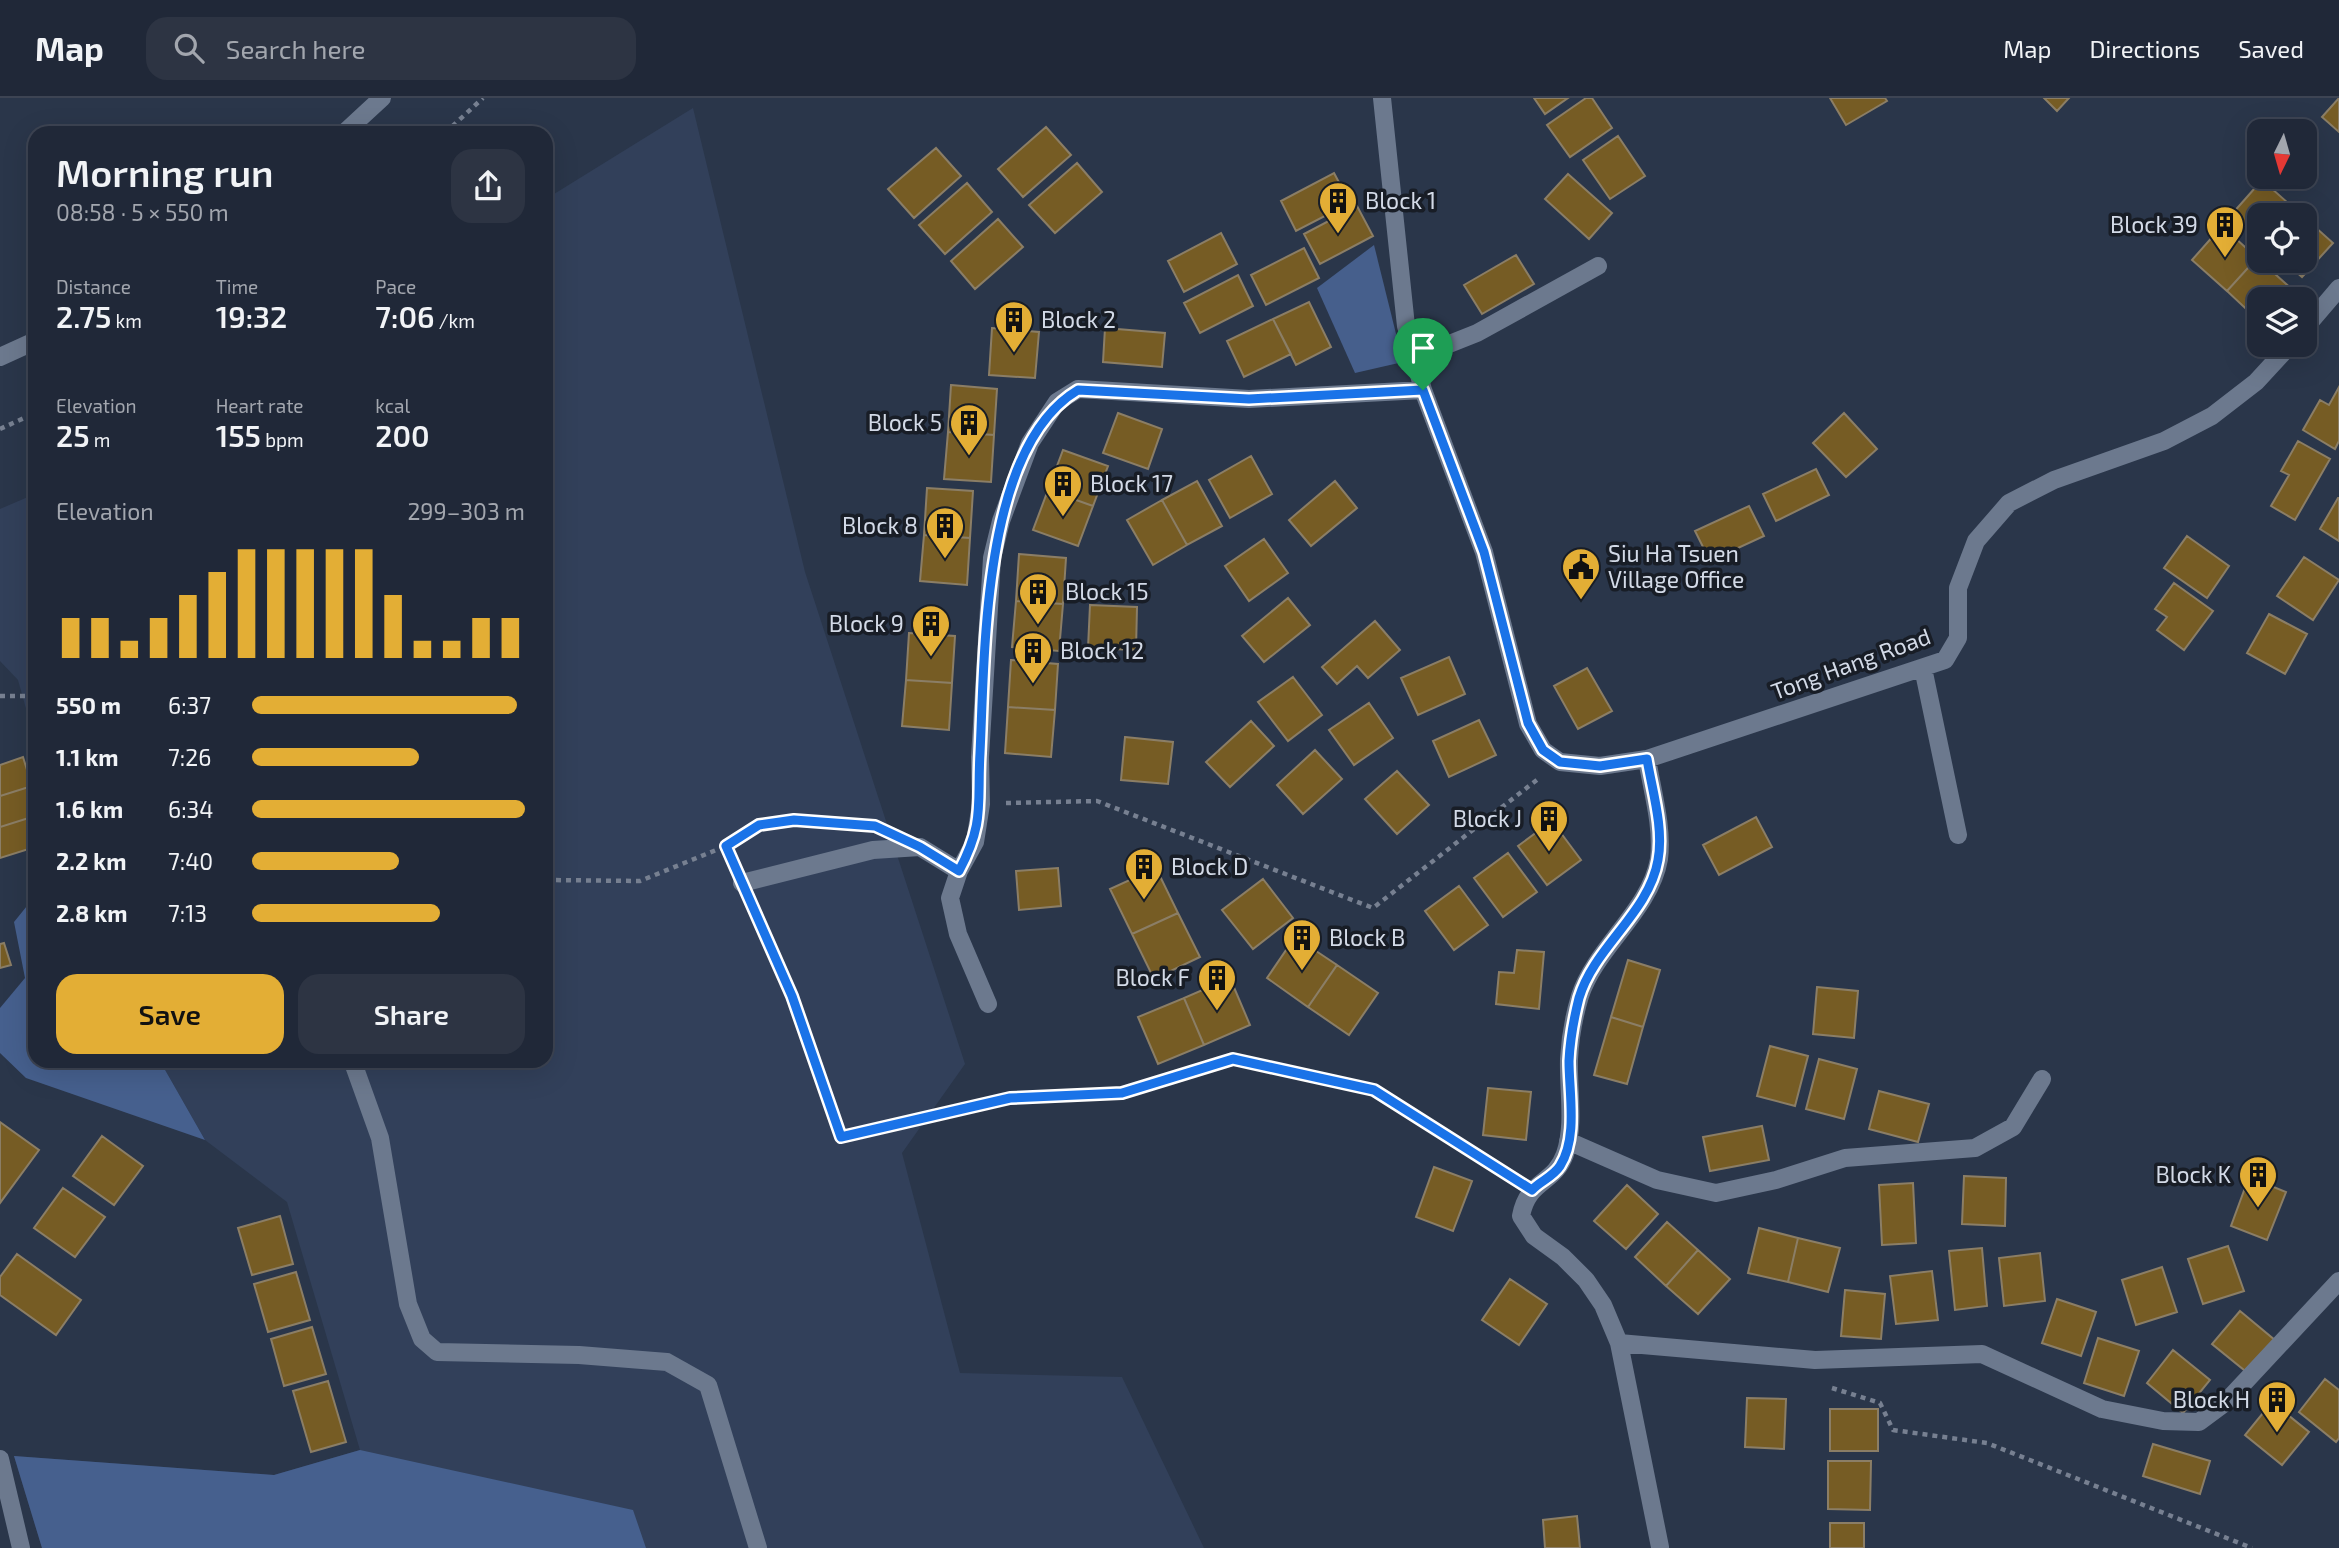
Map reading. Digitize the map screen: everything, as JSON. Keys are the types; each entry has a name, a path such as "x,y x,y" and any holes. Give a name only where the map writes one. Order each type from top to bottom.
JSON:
{"street":[{"path":"352,126 382,98"},
{"path":"1382,98 1402,263 1403,300 1414,358 1423,390 1484,552 1528,723 1543,750 1560,762"},
{"path":"1414,358 1476,332 1598,266"},
{"path":"2317,314 2339,288"},
{"path":"0,357 28,344"},
{"name":"Tong Hang Road","path":"1560,762 1600,766 1647,759 1945,660 1958,638 1958,588 1976,541 2009,503 2054,481 2164,441 2212,416 2256,382 2279,357"},
{"path":"988,1004 958,934 950,898 959,871 975,842 981,804 980,757 992,558 1001,521 1030,443 1057,402 1078,390 1249,399 1423,390"},
{"path":"1923,668 1958,835"},
{"path":"1647,759 1658,829 1658,860 1647,890 1593,966 1580,996 1569,1058 1568,1141 1560,1166 1524,1198 1521,1216 1534,1236 1563,1257 1586,1280 1603,1305 1619,1343 1660,1547"},
{"path":"742,883 873,850 920,847 959,871"},
{"path":"355,1068 380,1138 408,1304 422,1339 437,1352 579,1355 667,1362 708,1385 758,1548"},
{"path":"1568,1141 1657,1180 1716,1193 1776,1180 1845,1158 1975,1148 2013,1127 2042,1079"},
{"path":"1619,1343 1815,1360 1982,1354 2102,1409 2162,1421 2199,1422 2226,1402 2339,1281"},
{"path":"0,1458 21,1548"}],"path":[{"path":"453,126 483,98"},
{"path":"0,429 28,416"},
{"path":"0,696 28,696"},
{"path":"981,804 1097,801 1373,908 1560,762"},
{"path":"553,880 640,881 726,846 759,825 794,820 862,825"},
{"path":"726,846 792,996 841,1137 1010,1098 1122,1093 1233,1059 1374,1090 1532,1190"},
{"path":"1815,1360 1822,1377 1834,1390 1880,1403 1892,1430 1987,1443 2252,1548"}],"shaded area":[{"path":"693,108 805,572 965,1064 902,1153 960,1373 1122,1377 1204,1548 42,1548 14,1456 274,1475 360,1450 287,1202 205,1140 164,1068 553,1068 553,195"},
{"path":"1374,245 1403,362 1355,373 1317,288"},
{"path":"28,497 28,716 18,680 0,661 0,509"},
{"path":"28,905 28,1068 164,1068 205,1140 26,1078 0,1053 0,1008 25,978 14,922"},
{"path":"360,1450 633,1510 646,1548 42,1548 14,1456 274,1475"}],"building":[{"path":"1534,98 1568,98 1545,114"},
{"path":"1586,98 1592,98 1612,128 1570,157 1547,125"},
{"path":"1830,98 1885,98 1887,101 1846,125"},
{"path":"2044,98 2069,98 2057,111"},
{"path":"2339,98 2339,132 2322,117"},
{"path":"1046,127 1071,155 1023,197 998,169"},
{"path":"1618,136 1645,176 1610,199 1583,160"},
{"path":"936,148 961,176 914,218 888,189"},
{"path":"1077,163 1102,192 1055,233 1029,205"},
{"path":"1334,173 1350,203 1296,231 1281,201"},
{"path":"1568,174 1612,213 1589,239 1545,199"},
{"path":"967,183 992,212 945,254 919,225"},
{"path":"2254,189 2272,189 2288,203 2247,203 2247,228 2232,214"},
{"name":"Block 1","path":"1357,206 1373,236 1320,264 1304,234"},
{"path":"998,219 1023,247 975,289 951,261"},
{"name":"Block 39","path":"2222,226 2247,249 2247,269 2227,291 2192,260"},
{"path":"2317,229 2333,243 2317,261"},
{"path":"1221,233 1237,264 1184,292 1168,261"},
{"path":"1304,248 1319,278 1266,305 1251,275"},
{"path":"1516,255 1534,284 1482,314 1464,285"},
{"path":"2247,269 2247,273 2274,273 2290,287 2247,287 2247,310 2227,291"},
{"path":"1238,275 1253,306 1200,333 1184,303"},
{"path":"1309,302 1331,347 1296,365 1273,319"},
{"path":"1273,319 1291,354 1244,377 1227,341"},
{"name":"Block 2","path":"992,328 1039,332 1035,378 989,375"},
{"path":"1105,328 1165,333 1162,367 1103,362"},
{"path":"951,385 997,389 994,435 948,432"},
{"path":"2339,387 2339,441 2335,449 2303,430 2320,400 2329,405"},
{"path":"1118,413 1162,429 1148,469 1103,453"},
{"path":"1844,413 1877,449 1846,477 1813,443"},
{"name":"Block 5","path":"948,432 994,435 991,482 944,479"},
{"path":"2298,441 2330,459 2295,520 2271,506 2289,475 2281,471"},
{"path":"1063,450 1108,466 1093,506 1048,490"},
{"path":"1251,456 1272,494 1230,518 1209,480"},
{"path":"1816,469 1829,495 1776,521 1763,494"},
{"path":"1197,481 1222,526 1187,545 1162,500"},
{"path":"1335,481 1357,508 1311,546 1289,520"},
{"path":"927,488 973,491 970,538 924,535"},
{"name":"Block 17","path":"1048,490 1093,506 1078,546 1033,530"},
{"path":"2339,498 2339,541 2320,529"},
{"path":"1162,500 1187,545 1153,565 1127,520"},
{"path":"1749,506 1764,536 1710,561 1695,531"},
{"name":"Block 8","path":"924,535 970,538 967,585 920,581"},
{"path":"2187,536 2229,566 2207,598 2164,568"},
{"path":"1264,539 1288,573 1249,601 1225,566"},
{"path":"1019,554 1066,558 1063,604 1016,601"},
{"path":"2304,557 2339,580 2313,620 2277,596"},
{"path":"2174,583 2213,611 2184,650 2157,630 2167,617 2155,609"},
{"path":"1288,598 1310,625 1264,662 1242,636"},
{"name":"Block 15","path":"1016,601 1063,604 1059,651 1012,647"},
{"path":"1090,605 1137,607 1136,650 1088,648"},
{"path":"2269,614 2307,634 2285,674 2247,653"},
{"path":"1375,621 1400,650 1368,678 1357,666 1337,684 1322,667"},
{"name":"Block 9","path":"909,633 955,636 952,683 906,680"},
{"path":"1449,657 1465,694 1418,715 1401,678"},
{"name":"Block 12","path":"1011,660 1058,664 1055,710 1008,707"},
{"path":"1587,668 1612,711 1578,729 1554,686"},
{"path":"1293,677 1322,715 1288,741 1258,702"},
{"path":"906,680 952,683 949,730 902,726"},
{"path":"1369,703 1393,738 1354,765 1329,730"},
{"path":"1008,707 1055,710 1051,757 1005,753"},
{"path":"1479,720 1496,755 1449,777 1433,741"},
{"path":"1251,721 1274,746 1230,787 1206,762"},
{"path":"1125,737 1173,742 1168,784 1121,780"},
{"path":"1315,750 1342,779 1303,814 1277,785"},
{"path":"23,757 28,773 28,787 0,796 0,765"},
{"path":"1397,771 1429,805 1397,834 1365,799"},
{"path":"28,787 28,818 0,827 0,796"},
{"path":"1756,817 1772,847 1719,875 1703,845"},
{"path":"28,818 28,849 0,858 0,827"},
{"name":"Block J","path":"1552,821 1581,860 1547,885 1518,846"},
{"path":"1508,853 1537,892 1503,917 1474,878"},
{"path":"1058,868 1061,906 1019,910 1016,871"},
{"name":"Block D","path":"1156,868 1178,913 1132,934 1110,889"},
{"path":"1263,879 1293,918 1253,949 1222,910"},
{"path":"1459,886 1488,925 1454,950 1425,911"},
{"path":"1178,913 1200,957 1154,979 1132,934"},
{"name":"Block B","path":"1295,937 1337,965 1308,1007 1267,978"},
{"path":"4,943 11,965 0,968 0,944"},
{"path":"1517,950 1544,952 1539,1009 1496,1004 1499,972 1514,973"},
{"path":"1628,960 1660,970 1643,1027 1611,1017"},
{"path":"1337,965 1378,993 1349,1035 1308,1007"},
{"name":"Block F","path":"1230,978 1250,1025 1204,1045 1184,998"},
{"path":"1817,987 1858,991 1854,1038 1813,1034"},
{"path":"1184,998 1204,1045 1158,1064 1138,1017"},
{"path":"1611,1017 1643,1027 1627,1084 1594,1075"},
{"path":"1770,1046 1808,1056 1795,1106 1757,1096"},
{"path":"1819,1059 1857,1069 1844,1119 1806,1109"},
{"path":"1488,1088 1531,1092 1526,1140 1483,1135"},
{"path":"1879,1091 1929,1104 1918,1142 1869,1129"},
{"path":"0,1122 39,1150 0,1203"},
{"path":"1762,1126 1769,1160 1710,1171 1703,1137"},
{"path":"102,1136 143,1166 114,1205 73,1176"},
{"path":"1434,1167 1472,1181 1453,1231 1416,1217"},
{"path":"1964,1176 2006,1178 2005,1226 1962,1224"},
{"name":"Block K","path":"2249,1177 2286,1192 2267,1240 2231,1226"},
{"path":"1913,1183 1916,1243 1882,1245 1879,1185"},
{"path":"1627,1185 1658,1214 1626,1249 1594,1221"},
{"path":"63,1188 105,1217 75,1257 34,1228"},
{"path":"280,1216 293,1264 252,1275 238,1228"},
{"path":"1667,1222 1698,1250 1666,1286 1635,1257"},
{"path":"1759,1228 1798,1238 1788,1282 1748,1273"},
{"path":"1798,1238 1840,1248 1828,1292 1788,1282"},
{"path":"2228,1246 2244,1291 2203,1304 2188,1259"},
{"path":"1982,1248 1987,1306 1955,1310 1949,1251"},
{"path":"1698,1250 1730,1279 1698,1314 1666,1286"},
{"path":"2040,1253 2045,1301 2004,1306 1999,1258"},
{"path":"17,1254 81,1300 56,1335 0,1295 0,1277"},
{"path":"2162,1267 2177,1312 2136,1325 2122,1280"},
{"path":"1932,1271 1938,1320 1896,1324 1890,1276"},
{"path":"296,1272 310,1320 268,1332 254,1284"},
{"path":"1510,1279 1547,1304 1519,1345 1482,1320"},
{"path":"1845,1290 1885,1294 1881,1339 1841,1336"},
{"path":"2057,1299 2096,1312 2081,1356 2042,1343"},
{"path":"2240,1311 2276,1341 2249,1374 2212,1344"},
{"path":"312,1327 326,1374 284,1386 271,1339"},
{"path":"2098,1338 2139,1351 2124,1396 2084,1383"},
{"path":"2173,1350 2210,1380 2183,1413 2147,1383"},
{"path":"2325,1379 2339,1390 2339,1438 2336,1442 2299,1412"},
{"path":"328,1381 346,1442 311,1452 293,1391"},
{"path":"1747,1398 1786,1399 1784,1449 1745,1447"},
{"name":"Block H","path":"2272,1402 2309,1432 2282,1465 2245,1435"},
{"path":"1830,1409 1878,1409 1878,1451 1830,1451"},
{"path":"2153,1444 2210,1461 2200,1494 2143,1476"},
{"path":"1828,1461 1871,1461 1870,1510 1828,1509"},
{"path":"1577,1516 1580,1548 1545,1548 1543,1520"},
{"path":"1830,1523 1864,1523 1864,1548 1830,1548"}],"place":[{"name":"Block 1","path":"1338,235"},
{"name":"Block 39","path":"2225,259"},
{"name":"Block 2","path":"1014,354"},
{"name":"Block 5","path":"969,457"},
{"name":"Block 17","path":"1063,518"},
{"name":"Block 8","path":"945,560"},
{"name":"Siu Ha Tsuen Village Office","path":"1581,601"},
{"name":"Block 15","path":"1038,626"},
{"name":"Block 9","path":"931,658"},
{"name":"Block 12","path":"1033,685"},
{"name":"Block J","path":"1549,853"},
{"name":"Block D","path":"1144,901"},
{"name":"Block B","path":"1302,972"},
{"name":"Block F","path":"1217,1012"},
{"name":"Block K","path":"2258,1209"},
{"name":"Block H","path":"2277,1434"}],"route":[{"path":"1078,390 1249,399 1423,390 1484,552 1528,723 1543,750 1560,762 1600,766 1647,759 1658,829 1658,860 1647,890 1593,966 1580,996 1569,1058 1568,1141 1560,1166 1552,1176 1532,1190 1374,1090 1233,1059 1122,1093 1010,1098 841,1137 792,996 726,846 759,825 794,820 875,826 920,847 959,871 975,842 981,804 980,757 992,558 1001,521 1030,443 1057,402 1078,390"}]}
